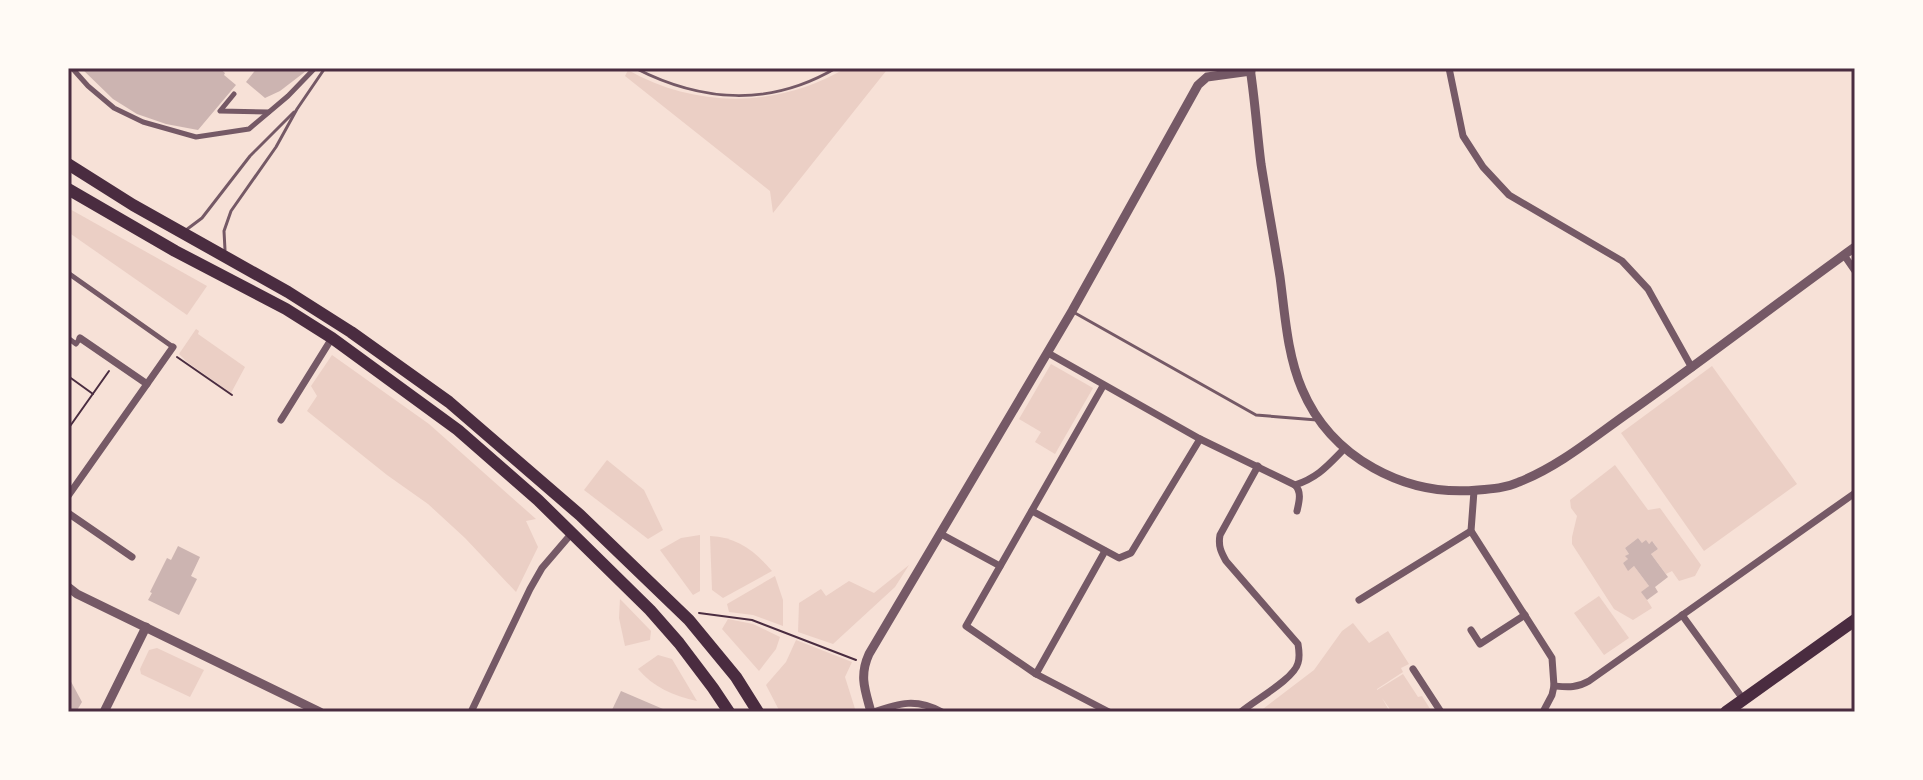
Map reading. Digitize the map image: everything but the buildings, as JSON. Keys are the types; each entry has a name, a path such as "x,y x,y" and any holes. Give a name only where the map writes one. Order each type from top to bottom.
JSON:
{"highway":[{"path":"68,164 133,205 288,292 351,332 460,411 580,515 689,620 736,677 758,712"},
{"path":"68,182 113,215"},
{"path":"68,189 175,251 277,303 332,338 458,430 572,533 650,610 679,643 729,712"},
{"path":"1726,712 1855,620"}],"street":[{"path":"72,68 114,108 143,122 196,137 249,129 315,68"},
{"path":"1449,68 1463,136 1483,167 1509,195 1622,261 1648,289 1692,368"},
{"path":"942,712 918,703 894,705 872,712 862,681 865,664 1048,353 1198,85 1207,77 1250,70 1288,340 1301,388 1318,421 1345,448 1367,465 1405,483 1451,491 1474,491 1500,488 1549,469 1855,247"},
{"path":"234,94 220,111 269,112"},
{"path":"1844,255 1855,271"},
{"path":"68,273 171,349 68,496"},
{"path":"68,338 76,344 80,338 147,384"},
{"path":"281,420 332,338"},
{"path":"1048,353 1200,439 1295,485 1300,498 1297,511"},
{"path":"1103,386 966,626 1036,674 1105,711"},
{"path":"1032,511 1119,558 1131,553 1200,439"},
{"path":"1295,485 1320,474 1345,448"},
{"path":"1241,712 1290,677 1298,666 1299,654 1298,644 1226,561 1218,542 1258,466"},
{"path":"1474,491 1471,531 1552,658 1554,686 1543,712"},
{"path":"1554,686 1579,687 1855,493"},
{"path":"68,513 132,557"},
{"path":"1359,600 1471,531"},
{"path":"471,712 530,589 542,568 572,533"},
{"path":"941,534 1000,566"},
{"path":"1036,674 1105,551"},
{"path":"68,587 320,712"},
{"path":"1471,630 1480,644 1525,615"},
{"path":"1682,615 1743,699"},
{"path":"104,712 146,627"},
{"path":"1413,669 1441,712"}],"lane":[{"path":"225,256 224,231 231,211 276,147 325,68"},
{"path":"635,68 689,91 747,95 794,86 819,78 836,68"},
{"path":"183,233 202,218 250,156 297,109"},
{"path":"1072,311 1256,415 1318,421"}],"path":[{"path":"171,349 232,395"},
{"path":"68,429 115,362"},
{"path":"68,376 93,394"},
{"path":"699,613 752,620 865,664"}],"shaded area":[{"path":"846,68 883,68 886,71 773,213 770,191 625,76 628,70 681,92 737,99 793,91"},
{"path":"68,208 207,286 187,315 68,232"},
{"path":"196,329 198,334 245,367 231,393 179,354"},
{"path":"332,355 429,424 536,519 526,521 538,547 516,592 428,504 307,411 317,396 311,386"},
{"path":"1051,364 1093,388 1055,454 1035,442 1041,432 1019,419"},
{"path":"1712,366 1797,484 1704,551 1621,433"},
{"path":"607,460 644,490 663,530 648,539 584,490"},
{"path":"1615,465 1648,510 1660,508 1701,565 1695,576 1679,581 1672,571 1666,574 1651,554 1658,549 1653,542 1642,543 1638,538 1625,548 1629,554 1623,563 1628,570 1634,566 1649,586 1642,592 1652,608 1633,620 1614,609 1572,544 1577,516 1570,500"},
{"path":"700,535 700,591 693,595 660,550 681,538"},
{"path":"710,536 745,546 772,571 723,598 712,590"},
{"path":"909,565 895,587 833,644 798,632 799,603 821,589 826,596 849,581 874,593"},
{"path":"775,576 783,600 783,626 753,615 729,612 727,604"},
{"path":"1599,596 1629,638 1604,655 1574,613"},
{"path":"620,599 651,631 650,640 625,646 619,618"},
{"path":"728,619 753,624 780,637 776,649 759,671 722,629"},
{"path":"1353,623 1369,643 1388,631 1409,664 1401,668 1403,672 1377,690 1403,674 1432,712 1392,712 1382,698 1390,712 1259,712 1314,670 1342,631"},
{"path":"796,640 852,662 845,677 856,712 780,712 766,685 786,662"},
{"path":"157,648 204,670 190,697 141,674 140,669 149,650"},
{"path":"658,655 672,659 697,701 664,690 638,669"}]}
